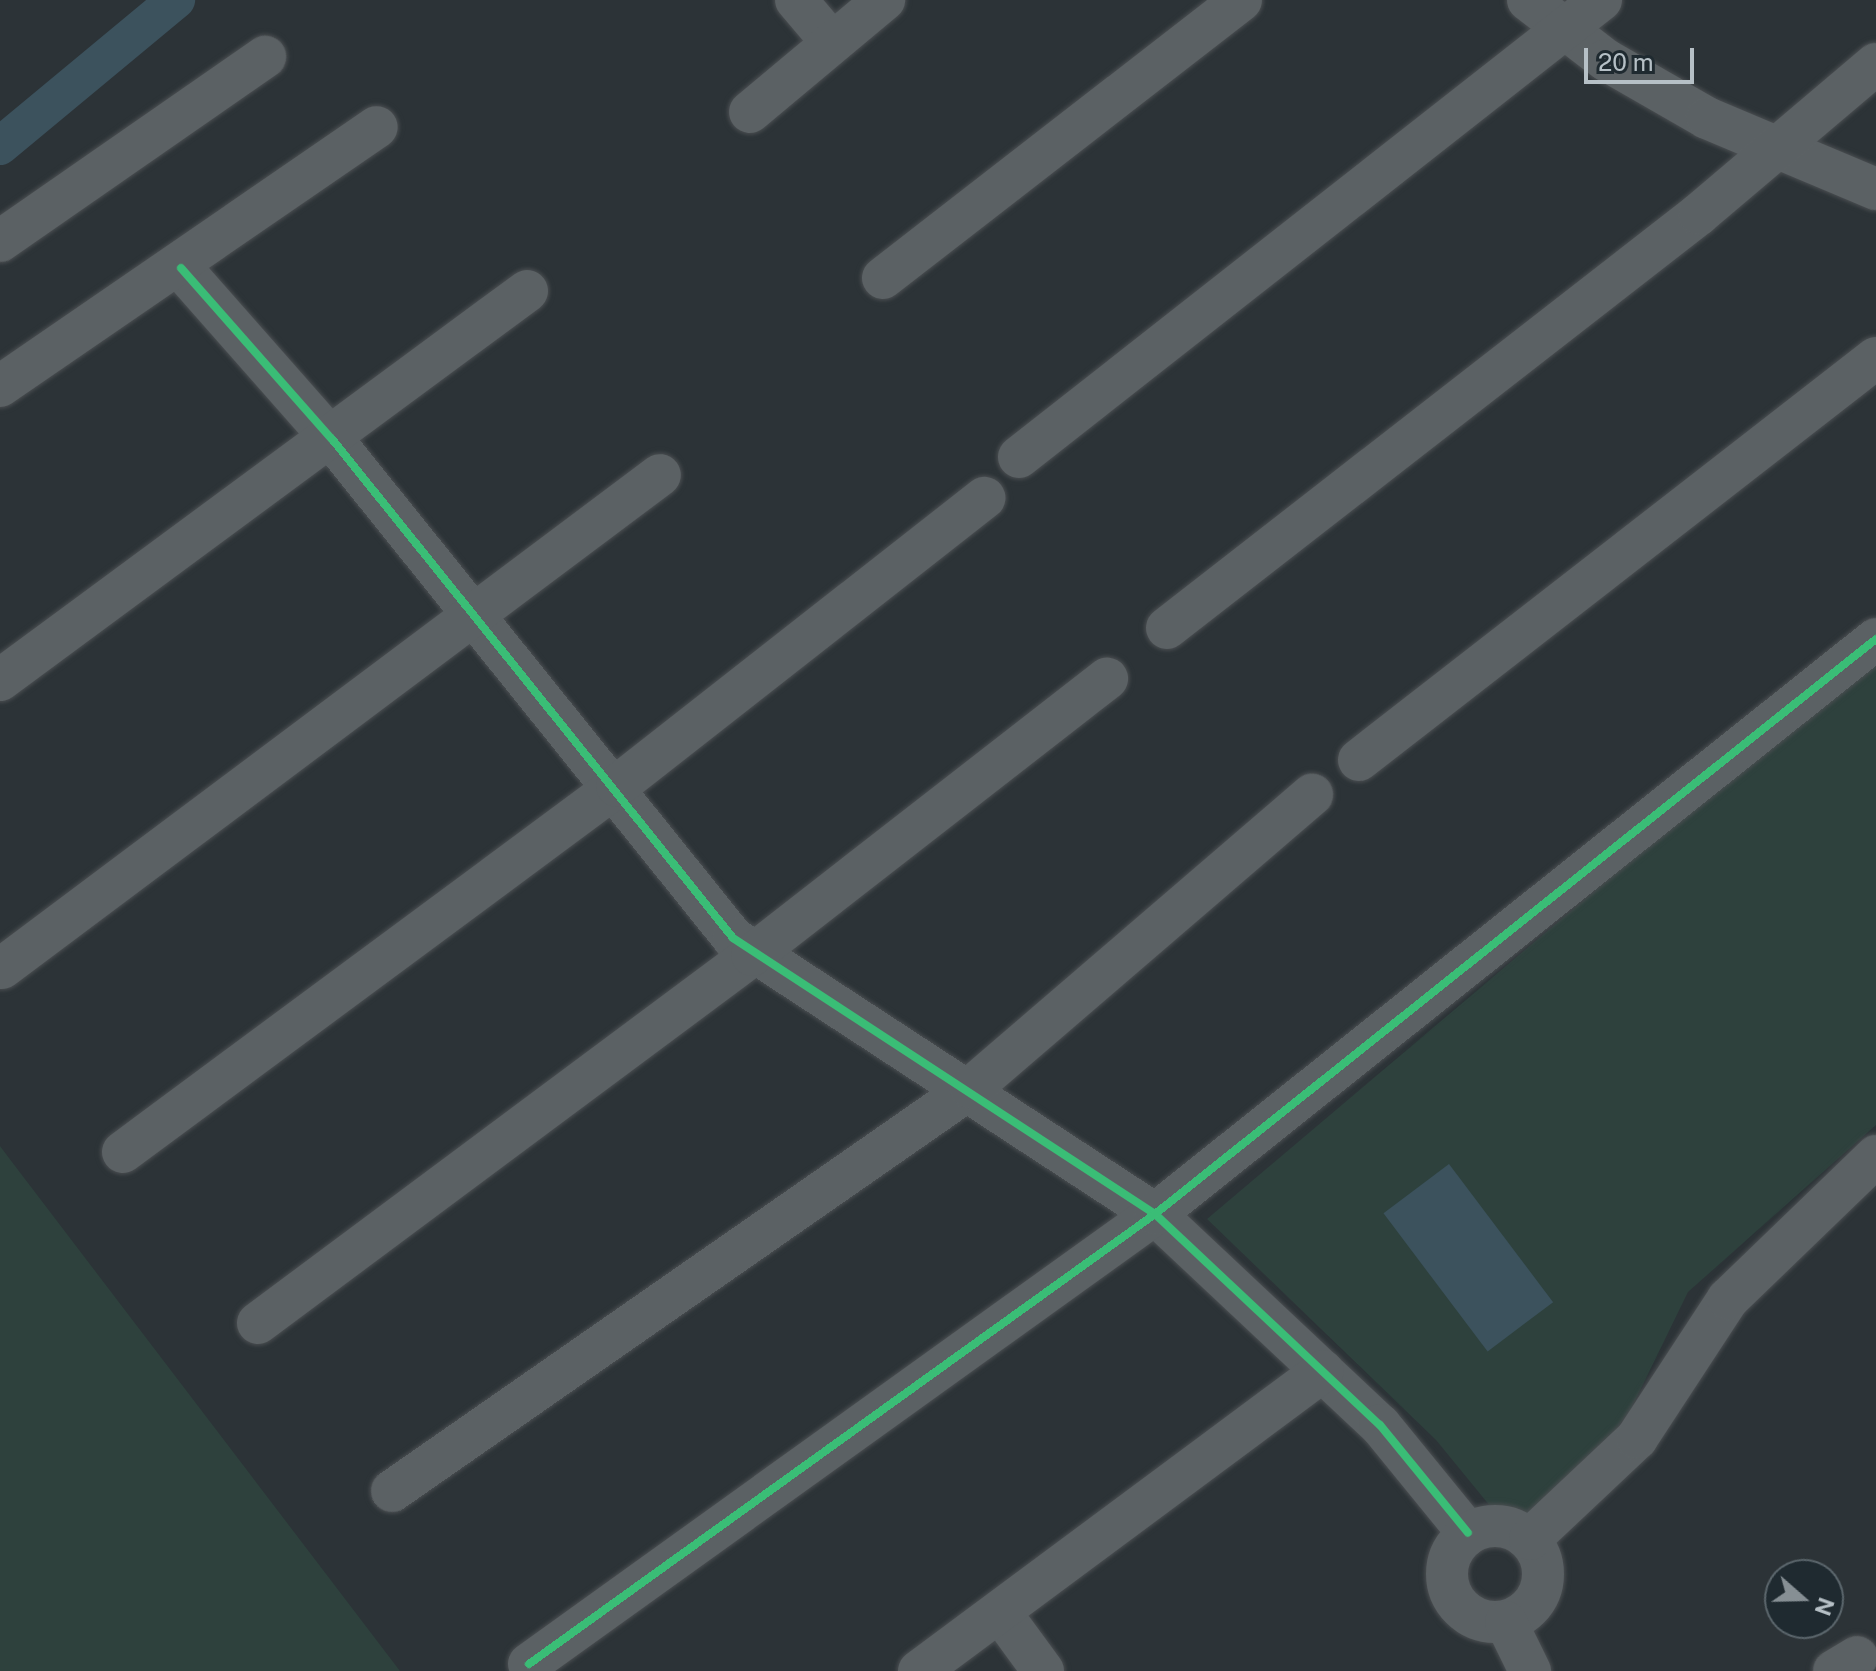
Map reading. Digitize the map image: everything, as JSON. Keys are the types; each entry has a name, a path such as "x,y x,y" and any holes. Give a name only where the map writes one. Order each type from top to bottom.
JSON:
{"street":[{"path":"796,0 830,40"},
{"path":"750,112 830,40 884,0"},
{"path":"883,278 1241,0"},
{"path":"1528,0 1563,30 1707,118 1776,142 1876,189"},
{"path":"1019,457 1601,0"},
{"path":"0,241 265,57"},
{"path":"1167,628 1699,214 1776,142 1876,64"},
{"path":"0,386 181,268 377,127"},
{"path":"181,268 332,439 470,616 617,786 752,955 971,1088 1155,1214 1380,1425 1468,1533"},
{"path":"0,680 332,439 527,291"},
{"path":"1359,760 1876,358"},
{"path":"2,968 660,475"},
{"path":"123,1152 617,786 984,498"},
{"path":"529,1664 1155,1214 1876,639"},
{"path":"258,1323 752,955 1107,679"},
{"path":"392,1491 971,1088 1312,795"},
{"path":"1530,1539 1637,1438 1728,1299 1876,1156"},
{"path":"919,1671 1323,1371"},
{"path":"1496,1525 1530,1539 1543,1561 1542,1588 1529,1610 1506,1622 1485,1622 1453,1598 1450,1557 1468,1533 1496,1525"},
{"path":"1000,1612 1043,1671"},
{"path":"1506,1622 1530,1671"}],"green space":[{"path":"1876,653 1876,1125 1688,1292 1631,1409 1552,1519 1499,1517 1436,1440 1207,1219"},
{"path":"0,1146 12,1162 400,1671 0,1671"}],"water":[{"path":"1449,1164 1553,1302 1488,1352 1384,1213"}],"waterway":[{"path":"0,146 176,0"}],"cycle path":[{"path":"181,268 332,439 733,938 1155,1214 1380,1425 1468,1533"},
{"path":"529,1664 1155,1214 1876,639"}]}
